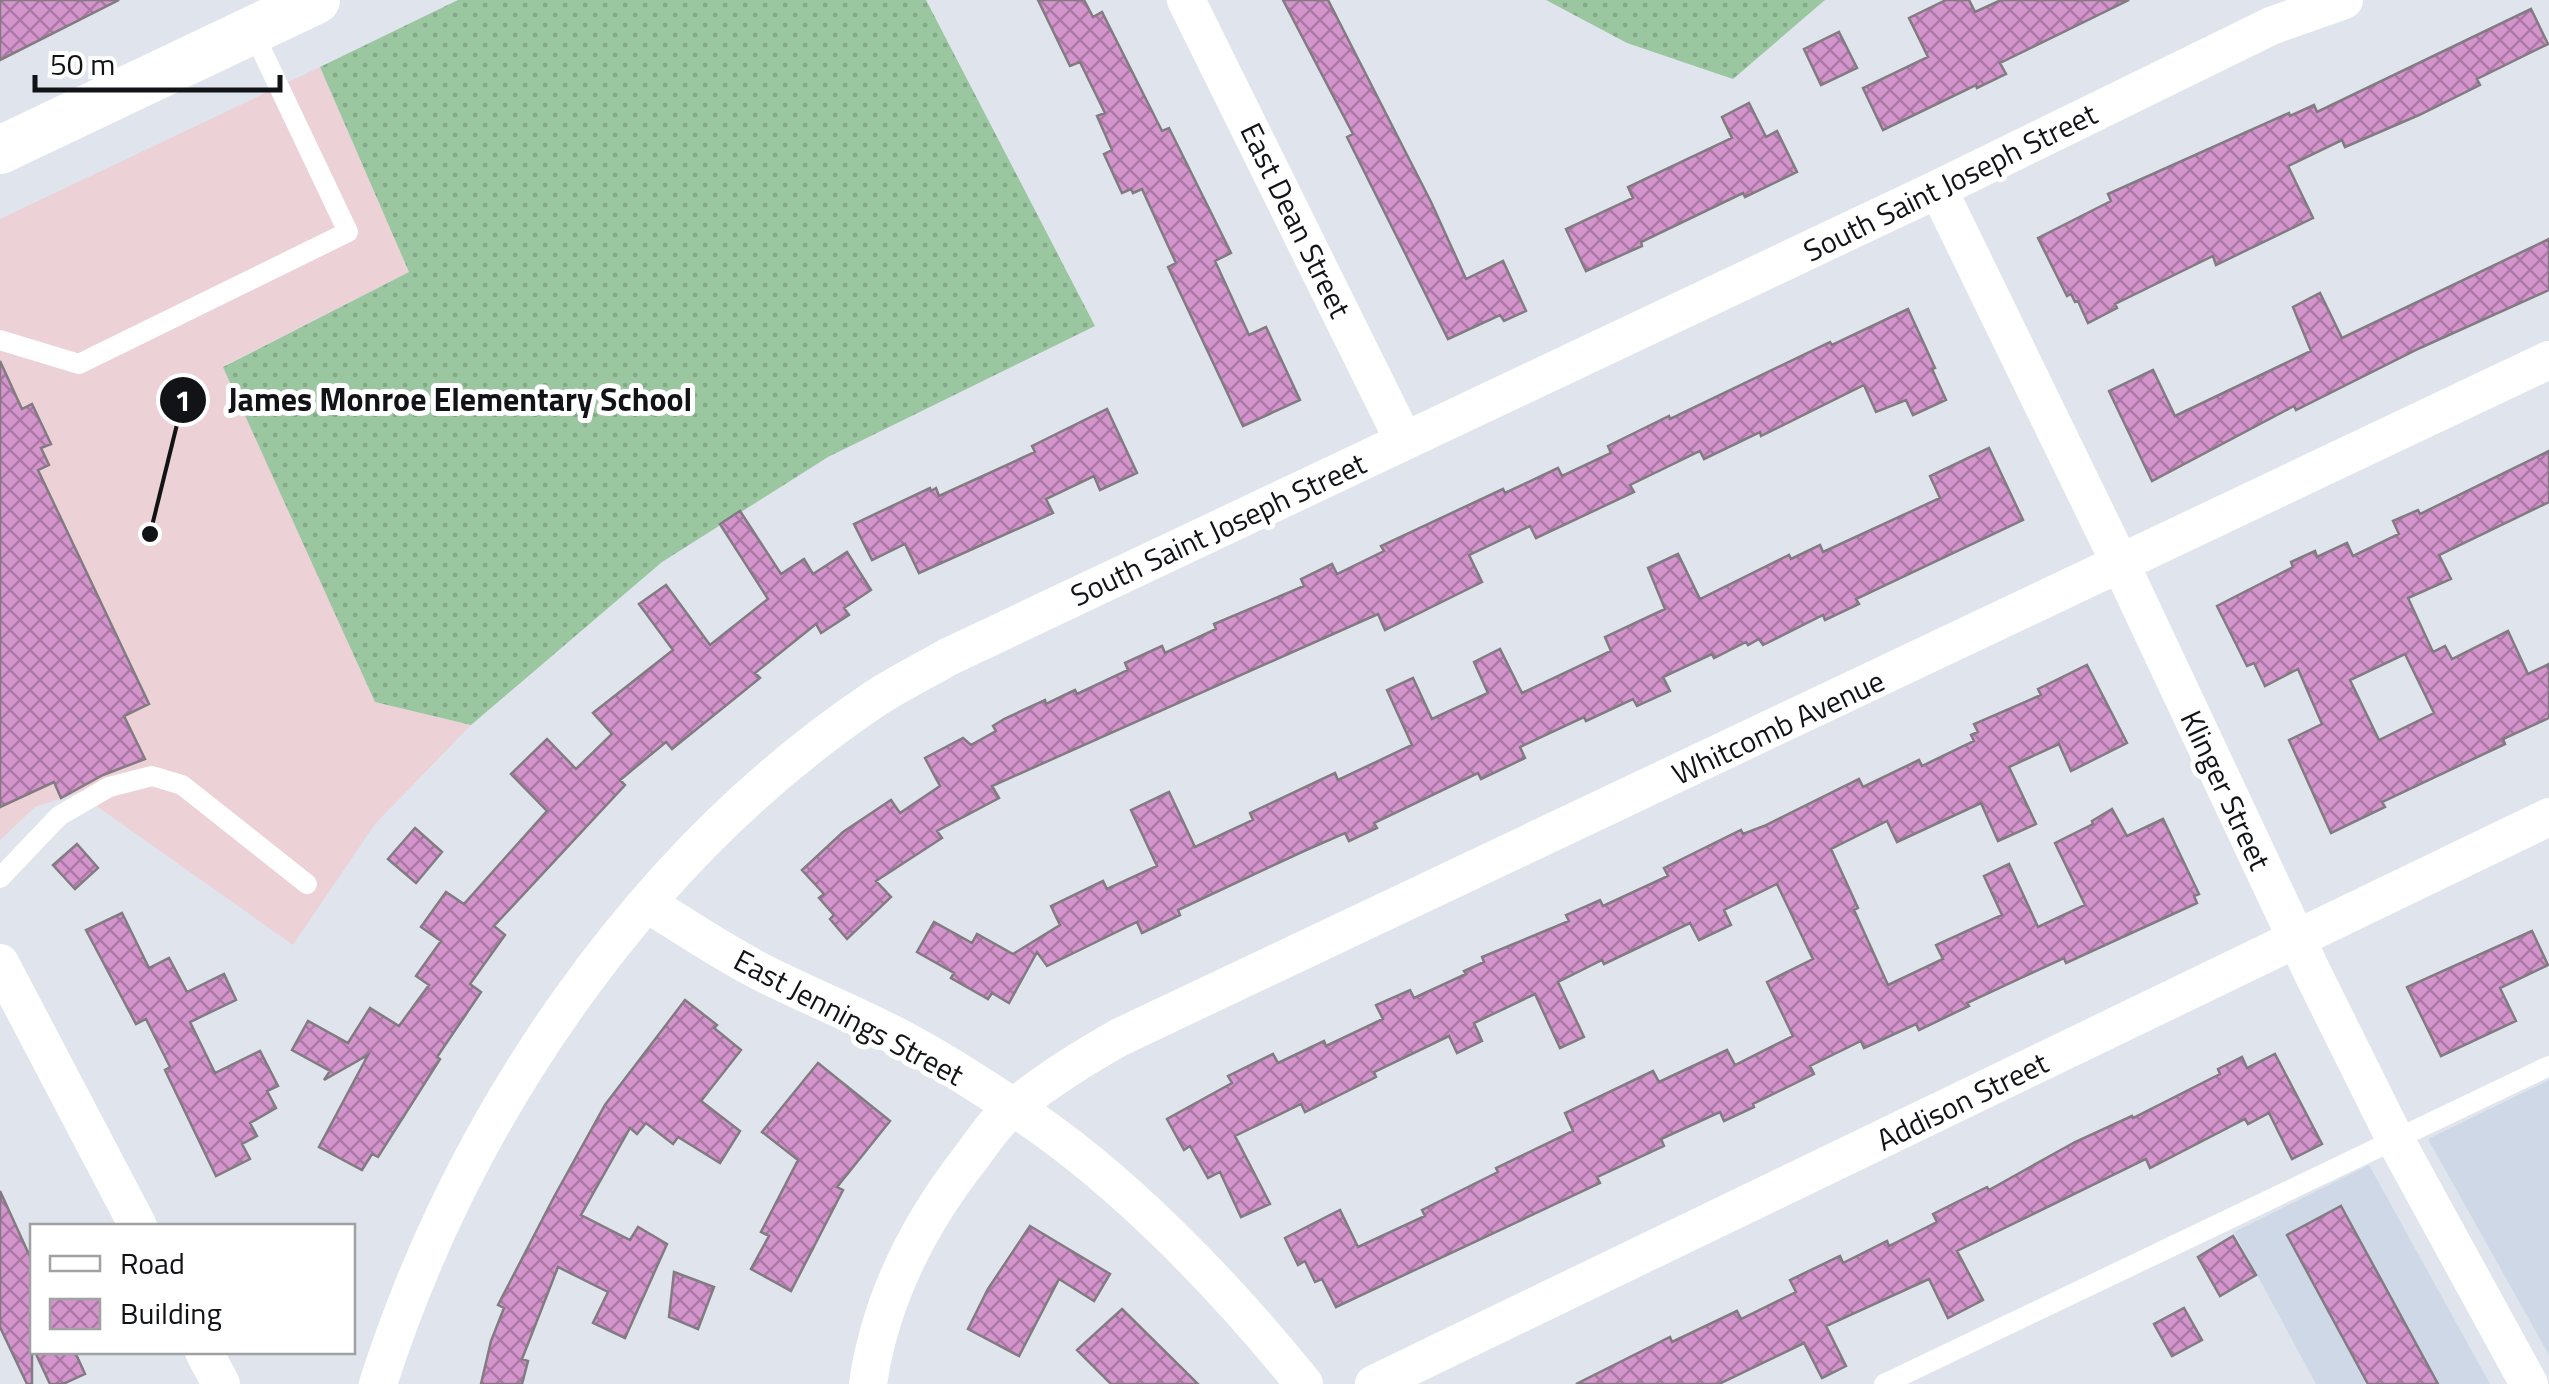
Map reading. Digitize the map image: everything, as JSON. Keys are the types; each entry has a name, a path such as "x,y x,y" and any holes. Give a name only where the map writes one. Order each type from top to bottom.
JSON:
{"street":[{"path":"0,150 316,0"},
{"name":"East Dean Street","path":"1186,0 1404,441"},
{"name":"South Saint Joseph Street","path":"378,1384 426,1258 486,1134 519,1076 592,970 709,834 746,798 878,696 948,657 2272,26 2344,0"},
{"name":"Klinger Street","path":"1938,188 2396,1142 2529,1384"},
{"name":"Whitcomb Avenue","path":"868,1384 871,1362 906,1258 956,1176 999,1121 1078,1061 1120,1037 2549,360"},
{"name":"Addison Street","path":"1374,1384 2549,817"},
{"name":"East Jennings Street","path":"648,904 756,970 893,1034 1015,1108 1130,1199 1260,1330 1304,1384"},
{"path":"0,963 137,1224"},
{"path":"205,1354 221,1384"}],"lane":[{"path":"0,340 79,364 348,232 252,30"},
{"path":"0,878 59,816 109,787 152,776 182,785 306,884"},
{"path":"1884,1384 2549,1066"}],"shaded area":[{"path":"320,67 409,272 224,366 375,702 471,725 375,824 293,945 78,793 35,807 0,840 0,219"},
{"path":"2549,1080 2549,1355 2428,1139"},
{"path":"2369,1165 2490,1384 2316,1384 2234,1232"}],"green space":[{"path":"458,0 926,0 1095,326 828,457 662,562 471,725 375,702 223,367 409,272 320,67"},
{"path":"1546,0 1825,0 1733,79 1627,43"}],"building":[{"path":"0,0 119,0 0,60"},
{"path":"1038,0 1084,0 1093,17 1102,12 1162,131 1169,128 1231,253 1215,261 1249,335 1266,327 1300,400 1243,426 1168,267 1176,263 1142,189 1122,193 1104,154 1112,150 1097,116 1105,113 1080,62 1070,66"},
{"path":"1283,0 1328,0 1466,279 1503,261 1526,311 1504,321 1500,315 1448,339 1347,137 1353,134"},
{"path":"1946,0 1969,0 1975,12 2001,0 2129,0 2000,63 2006,74 1883,130 1863,88 1928,57 1909,18"},
{"path":"2531,9 2548,44 2477,79 2480,85 2419,115 2345,147 2342,140 2288,166 2313,218 2216,265 2213,256 2115,304 2117,308 2088,323 2078,301 2071,294 2067,296 2038,238 2111,201 2108,194 2289,113 2290,116 2314,105 2317,112"},
{"path":"1839,32 1857,68 1821,85 1804,49"},
{"path":"1749,103 1766,137 1777,131 1797,172 1745,197 1743,193 1586,271 1566,229 1633,198 1628,187 1732,138 1722,117"},
{"path":"2549,239 2549,290 2296,410 2294,406 2152,481 2109,391 2153,370 2175,416 2311,351 2293,307 2320,293 2342,338"},
{"path":"1908,309 1946,400 1913,415 1906,400 1876,412 1864,385 1761,436 1760,432 1704,459 1700,451 1630,485 1634,492 1536,538 1530,526 1469,555 1482,582 1385,630 1378,614 992,786 999,798 937,831 942,838 876,881 891,897 847,939 819,898 824,894 802,870 843,832 891,800 900,813 940,786 925,758 963,738 971,745 996,731 993,726 1004,719 1045,700 1046,704 1075,690 1077,694 1128,670 1125,663 1162,646 1165,653 1216,629 1214,624 1304,586 1301,579 1332,564 1337,574 1384,551 1381,546 1503,489 1505,493 1558,468 1562,476 1611,453 1608,446 1669,416 1670,419"},
{"path":"0,361 22,409 32,404 51,444 41,448 49,465 38,470 149,704 124,716 145,759 103,775 61,798 54,782 0,807"},
{"path":"1107,409 1137,473 1100,490 1094,476 1046,499 1053,513 919,573 905,544 872,560 854,524 930,488 936,488 939,496 1035,452 1032,446"},
{"path":"1989,448 2023,520 1856,599 1859,604 1825,620 1823,615 1763,645 1759,639 1714,658 1712,654 1663,677 1670,691 1637,706 1633,699 1586,721 1584,717 1520,747 1525,758 1481,779 1478,773 1374,823 1377,828 1349,841 1345,833 1304,851 1178,910 1180,915 1142,933 1137,922 1047,966 1037,952 1009,1003 992,993 988,999 917,952 934,922 972,943 977,934 1013,954 1060,925 1051,906 1103,881 1107,889 1157,866 1131,810 1169,792 1195,847 1253,820 1250,813 1335,773 1338,780 1412,745 1387,690 1413,678 1432,719 1488,693 1474,662 1500,649 1522,693 1611,651 1605,637 1665,609 1648,568 1678,554 1700,599 1789,555 1791,559 1820,545 1823,552 1940,498 1930,476"},
{"path":"2549,451 2549,502 2439,555 2451,579 2408,598 2433,652 2445,646 2452,659 2508,631 2528,674 2549,664 2549,718 2503,739 2505,744 2382,802 2385,807 2331,833 2289,740 2322,724 2298,669 2265,686 2254,663 2247,666 2217,606 2293,567 2291,562 2315,551 2317,557 2347,543 2353,556 2399,534 2393,521 2418,510 2420,514","holes":["2405,654 2434,713 2379,740 2350,680"]},
{"path":"740,511 781,574 804,559 813,574 847,552 871,590 844,608 849,615 821,633 816,624 755,673 760,678 672,749 666,742 620,780 625,785 494,926 505,935 470,984 481,992 378,1157 372,1154 362,1170 319,1147 368,1055 324,1080 330,1071 292,1050 308,1021 348,1043 370,1008 399,1026 429,985 416,976 441,941 421,927 446,892 464,904 547,811 511,774 547,739 576,769 612,734 593,713 673,650 639,604 666,585 710,645 768,599 720,524"},
{"path":"2087,665 2127,743 2071,771 2059,744 2009,767 2036,824 1998,841 1981,803 1897,842 1887,821 1831,849 1888,985 1943,959 1936,945 2002,915 1984,876 2009,864 2038,927 2085,905 2055,843 2093,824 2112,809 2127,836 2163,819 2199,894 2194,896 2197,903 2066,963 2064,958 1919,1030 1916,1024 1864,1048 1861,1041 1810,1066 1814,1074 1753,1104 1754,1107 1724,1121 1720,1112 1661,1139 1664,1146 1597,1177 1600,1183 1336,1307 1322,1279 1315,1282 1305,1261 1298,1265 1285,1238 1340,1210 1358,1247 1425,1216 1422,1210 1573,1131 1565,1113 1653,1071 1659,1082 1727,1050 1735,1065 1793,1036 1767,982 1813,959 1777,884 1724,910 1731,925 1699,940 1690,923 1558,982 1584,1037 1560,1048 1535,994 1474,1023 1482,1041 1457,1053 1449,1036 1374,1072 1376,1077 1305,1112 1301,1104 1235,1136 1270,1204 1241,1217 1220,1172 1208,1178 1190,1146 1184,1150 1167,1119 1232,1083 1228,1076 1273,1054 1278,1063 1324,1041 1326,1046 1383,1019 1376,1005 1410,990 1414,998 1466,974 1464,971 1484,962 1482,957 1569,921 1566,915 1600,900 1603,906 1668,876 1664,868 1741,830 1743,834 1764,826 1859,779 1863,787 1919,760 1922,766 1974,741 1971,735 1978,732 1974,724 2041,695 2038,689"},
{"path":"415,828 442,852 416,883 388,859"},
{"path":"77,844 98,868 75,889 53,865"},
{"path":"122,913 149,968 169,958 187,992 224,974 236,1000 190,1022 215,1073 260,1051 278,1086 267,1091 276,1108 250,1123 257,1136 242,1144 250,1159 216,1176 165,1070 170,1067 146,1019 136,1024 86,930"},
{"path":"2532,931 2548,965 2500,988 2516,1021 2441,1056 2407,987"},
{"path":"685,1000 741,1050 701,1101 740,1131 720,1163 678,1137 673,1144 646,1123 637,1134 630,1128 581,1215 630,1240 638,1227 667,1244 625,1338 593,1323 608,1292 558,1267 522,1359 528,1361 522,1384 481,1384 504,1308 498,1305 554,1197 605,1105"},
{"path":"2275,1054 2322,1144 2292,1159 2269,1113 2248,1124 2245,1119 2150,1168 2146,1159 1957,1251 1983,1300 1948,1318 1929,1279 1826,1326 1846,1366 1822,1378 1804,1343 1719,1384 1576,1384 1670,1337 1672,1342 1737,1311 1741,1319 1796,1292 1790,1280 1840,1256 1843,1263 1887,1241 1889,1246 1937,1222 1933,1214 2220,1074 2218,1069 2242,1057 2247,1068"},
{"path":"818,1063 890,1121 837,1187 843,1190 791,1291 751,1269 769,1236 761,1232 798,1160 762,1132"},
{"path":"0,1191 30,1257 32,1384 27,1384 0,1327"},
{"path":"2341,1206 2438,1384 2368,1384 2287,1235"},
{"path":"1030,1226 1110,1274 1094,1301 1059,1279 1019,1356 968,1329 988,1289"},
{"path":"2233,1236 2256,1275 2220,1296 2198,1257"},
{"path":"674,1272 714,1287 698,1329 669,1317"},
{"path":"2184,1308 2202,1340 2172,1356 2154,1324"},
{"path":"1122,1309 1198,1384 1111,1384 1077,1350"},
{"path":"36,1354 76,1354 85,1374 63,1384 50,1384"}],"place":[{"name":"James Monroe Elementary School","path":"150,534"}]}
